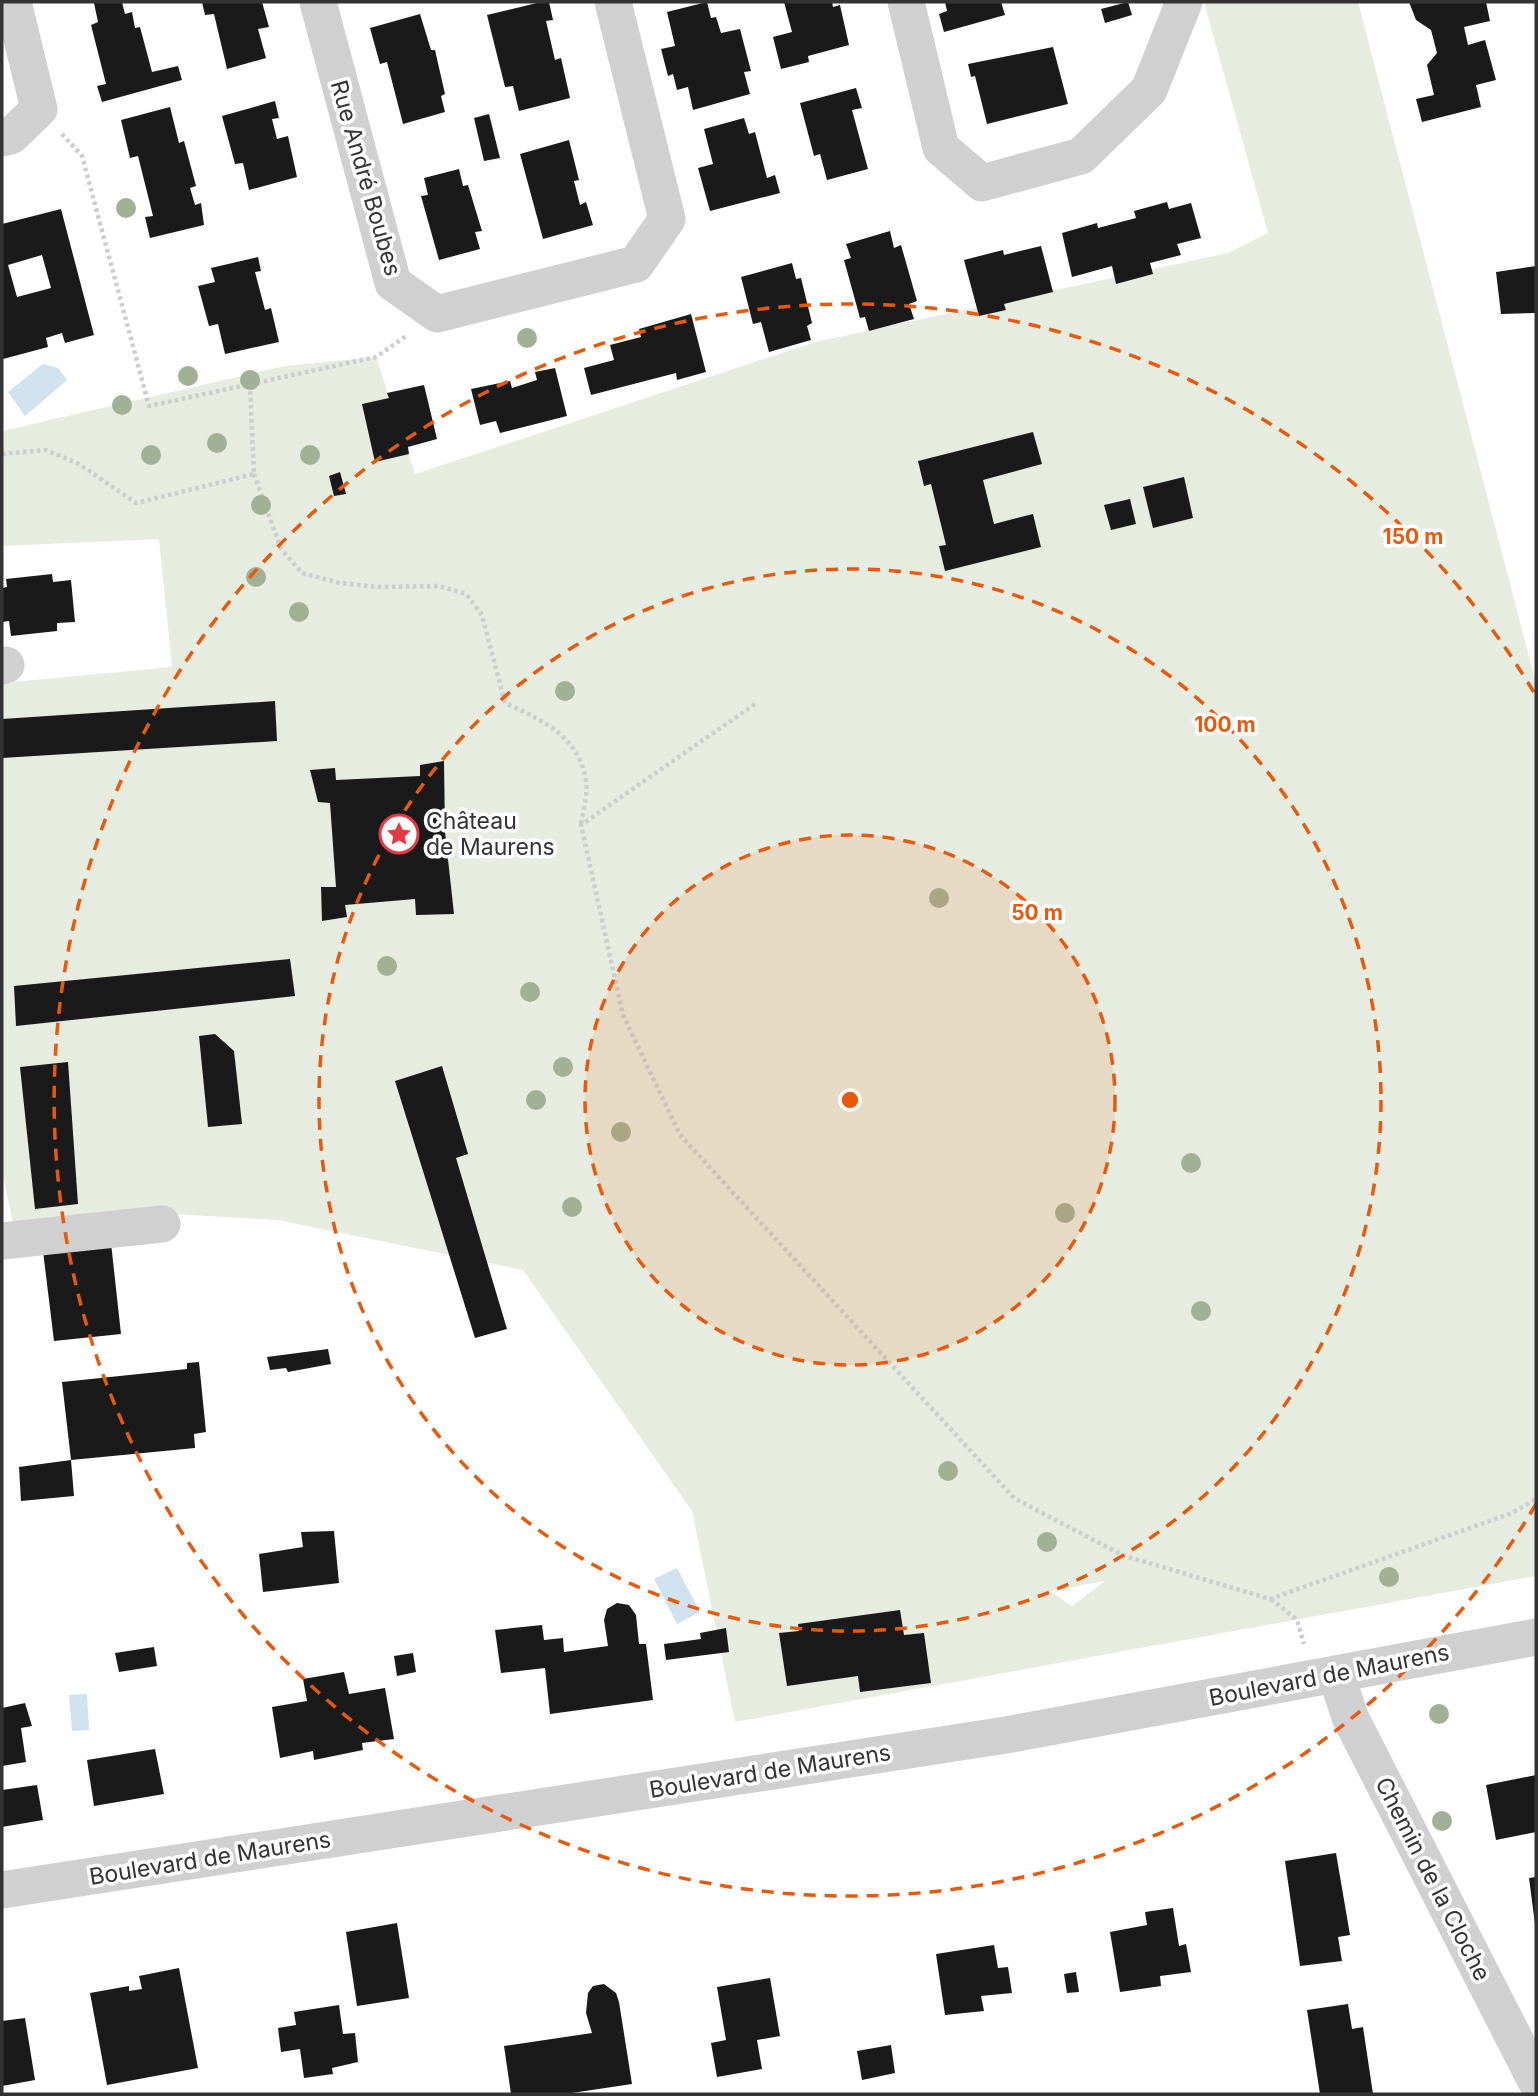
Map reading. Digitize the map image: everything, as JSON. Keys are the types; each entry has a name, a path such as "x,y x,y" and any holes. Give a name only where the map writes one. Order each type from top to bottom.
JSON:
{"street":[{"path":"2,138 11,136 39,107 13,2"},
{"name":"Rue André Boubes","path":"318,2 393,283 437,314"},
{"path":"437,314 636,264 667,219 612,2"},
{"path":"906,2 941,148 982,183 1081,156 1149,90 1184,2"},
{"path":"2,1241 163,1224"},
{"name":"Boulevard de Maurens","path":"2,1890 1006,1735 1536,1637"},
{"name":"Chemin de la Cloche","path":"1336,1674 1350,1717 1536,2081"}],"path":[{"path":"39,107 82,156 149,406 376,357 437,314"},
{"path":"250,386 254,474 281,549 302,573 340,583 378,587 439,586 466,594 482,615 505,703 542,720 572,744 586,782 581,825 623,1015 680,1135 1014,1498 1122,1555 1270,1599 1297,1620"},
{"path":"2,454 46,450 79,464 136,503 254,474"},
{"path":"581,825 755,705"},
{"path":"1270,1599 1512,1513 1536,1499"}],"shaded area":[{"path":"1204,2 1358,2 1536,683 1536,1576 735,1722 692,1511 523,1270 278,1220 172,1214 13,1224 2,1170 2,683 172,667 159,539 2,546 2,431 285,366 376,357 415,474 816,342 1228,253 1268,233","holes":["1105,1581 1072,1606 1051,1591"]}],"water":[{"path":"43,364 58,368 67,380 25,416 8,392"},
{"path":"677,1568 700,1612 677,1624 654,1579"},
{"path":"87,1694 89,1730 72,1731 69,1695"}],"building":[{"path":"122,2 125,14 132,12 135,28 140,27 152,72 178,66 182,80 102,102 97,86 106,84 91,25 98,22 94,3"},
{"path":"202,2 262,2 269,27 258,29 266,58 227,69 214,14 205,15"},
{"path":"549,2 553,20 546,21 555,60 561,58 570,98 519,111 513,86 505,87 487,15"},
{"path":"707,2 711,18 716,17 721,33 740,29 751,71 744,72 750,94 693,110 688,87 677,90 673,74 668,76 661,49 675,46 667,12"},
{"path":"784,2 832,2 833,7 840,5 849,45 808,56 809,62 781,69 773,37 792,32"},
{"path":"945,2 1001,2 1005,15 944,32 939,14 947,11"},
{"path":"1128,2 1132,15 1105,23 1101,9"},
{"path":"1409,2 1486,2 1490,21 1464,27 1468,45 1485,40 1496,80 1476,85 1481,107 1422,122 1416,99 1434,95 1427,65 1437,53 1431,30 1416,20"},
{"path":"420,14 431,50 435,50 445,94 441,96 445,112 403,124 387,62 380,64 370,28"},
{"path":"1053,47 1068,104 987,124 975,76 971,77 968,64"},
{"path":"856,88 862,108 852,110 868,169 827,180 820,154 814,156 800,103"},
{"path":"275,101 279,118 272,119 277,139 288,136 297,177 249,190 243,163 235,164 222,116"},
{"path":"170,107 179,143 184,141 196,186 190,188 195,205 201,203 204,225 150,238 145,217 153,216 138,156 130,158 121,120"},
{"path":"489,114 500,158 484,161 474,118"},
{"path":"744,118 749,134 755,132 767,178 775,175 780,193 710,211 698,168 713,164 704,129"},
{"path":"569,140 579,180 574,181 580,205 586,202 593,225 543,239 520,154"},
{"path":"459,169 463,186 468,185 482,231 475,232 480,249 439,260 421,196 428,195 424,178"},
{"path":"1167,202 1169,209 1191,203 1201,238 1177,244 1181,255 1150,263 1153,274 1116,284 1112,266 1072,277 1062,233 1097,223 1098,228 1136,218 1134,211"},
{"path":"61,209 94,335 65,343 62,333 46,338 48,347 3,359 2,224","holes":["42,255 51,288 17,297 8,265"]},
{"path":"890,231 894,248 901,245 917,301 909,304 914,319 869,331 865,317 860,318 844,260 851,258 846,244"},
{"path":"1041,246 1053,292 1004,304 1006,310 979,316 964,260 1003,250 1004,255"},
{"path":"258,257 261,271 255,272 265,310 271,308 279,342 225,354 218,324 209,326 198,286 215,282 211,268"},
{"path":"792,263 796,279 801,278 812,323 807,326 811,340 769,352 761,322 753,324 741,277"},
{"path":"1536,266 1536,313 1501,314 1496,272"},
{"path":"691,314 706,372 677,380 676,373 591,395 584,368 614,360 610,345 641,337 639,329"},
{"path":"555,368 567,416 500,433 496,421 480,425 471,389 510,381 512,388 537,380 535,372"},
{"path":"424,385 437,439 408,447 409,454 375,462 362,404 389,398 387,393"},
{"path":"1033,432 1042,464 983,480 994,524 1033,514 1041,547 945,571 939,546 946,545 931,484 924,486 918,461"},
{"path":"340,472 346,494 334,496 329,476"},
{"path":"1184,477 1193,518 1153,528 1143,487"},
{"path":"1130,499 1136,524 1111,530 1104,505"},
{"path":"52,574 53,582 71,580 75,622 57,623 57,631 11,636 9,621 2,622 2,588 7,587 6,579"},
{"path":"275,701 277,741 2,758 2,719"},
{"path":"444,761 445,832 454,914 416,915 415,899 345,905 347,917 322,921 321,887 336,887 330,803 318,802 310,770 335,768 336,780 420,776 420,765"},
{"path":"290,959 295,996 16,1026 14,986"},
{"path":"215,1034 234,1051 242,1124 208,1127 199,1036"},
{"path":"68,1062 78,1204 35,1209 20,1067"},
{"path":"442,1066 468,1154 456,1158 507,1329 475,1338 395,1081"},
{"path":"111,1243 121,1334 54,1341 43,1251"},
{"path":"328,1349 331,1364 288,1372 286,1368 270,1370 267,1357"},
{"path":"199,1362 206,1432 194,1434 195,1448 71,1460 62,1382 187,1369 187,1363"},
{"path":"71,1460 74,1496 21,1501 19,1467"},
{"path":"334,1531 339,1583 263,1592 259,1554 303,1547 301,1532"},
{"path":"617,1603 629,1605 636,1615 639,1644 646,1644 653,1700 550,1714 545,1668 501,1673 495,1630 542,1625 544,1640 563,1638 564,1652 608,1646 604,1620 607,1609"},
{"path":"900,1610 904,1635 924,1633 931,1683 860,1692 858,1676 787,1686 779,1633 799,1631 798,1624"},
{"path":"726,1628 729,1652 666,1660 664,1644 701,1639 700,1633"},
{"path":"154,1647 157,1666 119,1672 115,1653"},
{"path":"413,1653 416,1672 397,1676 394,1656"},
{"path":"344,1672 349,1694 385,1688 394,1739 362,1743 363,1750 314,1760 313,1751 280,1758 272,1707 307,1701 303,1679"},
{"path":"25,1703 32,1726 21,1728 26,1762 2,1766 2,1708"},
{"path":"155,1749 164,1794 94,1806 87,1760"},
{"path":"1536,1775 1536,1832 1496,1840 1486,1785"},
{"path":"37,1785 43,1820 2,1827 2,1790"},
{"path":"1336,1853 1350,1935 1338,1937 1342,1961 1300,1966 1285,1861"},
{"path":"1536,1877 1536,1924 1535,1924 1529,1878"},
{"path":"1173,1908 1179,1946 1186,1944 1191,1972 1160,1976 1161,1986 1120,1992 1110,1932 1147,1925 1145,1912"},
{"path":"397,1923 409,1998 357,2006 346,1932"},
{"path":"994,1945 998,1968 1008,1967 1012,1993 981,1996 984,2011 945,2015 936,1954"},
{"path":"179,1968 198,2068 107,2085 90,1993 129,1986 129,1991 142,1989 139,1976"},
{"path":"1076,1972 1079,1992 1067,1993 1064,1974"},
{"path":"770,1978 780,2036 757,2040 762,2069 717,2077 711,2043 726,2040 717,1987"},
{"path":"604,1984 616,1993 619,2002 632,2084 565,2094 511,2094 504,2046 592,2033 586,2013 588,1993 593,1986"},
{"path":"1348,2004 1352,2029 1363,2027 1373,2094 1320,2094 1307,2010"},
{"path":"339,2005 343,2034 355,2033 358,2062 332,2068 333,2074 304,2078 300,2049 281,2052 278,2028 296,2025 294,2012"},
{"path":"25,2018 35,2080 2,2086 2,2021"},
{"path":"891,2045 895,2073 862,2080 857,2051"}],"place":[{"name":"Château de Maurens","path":"399,834"}]}
